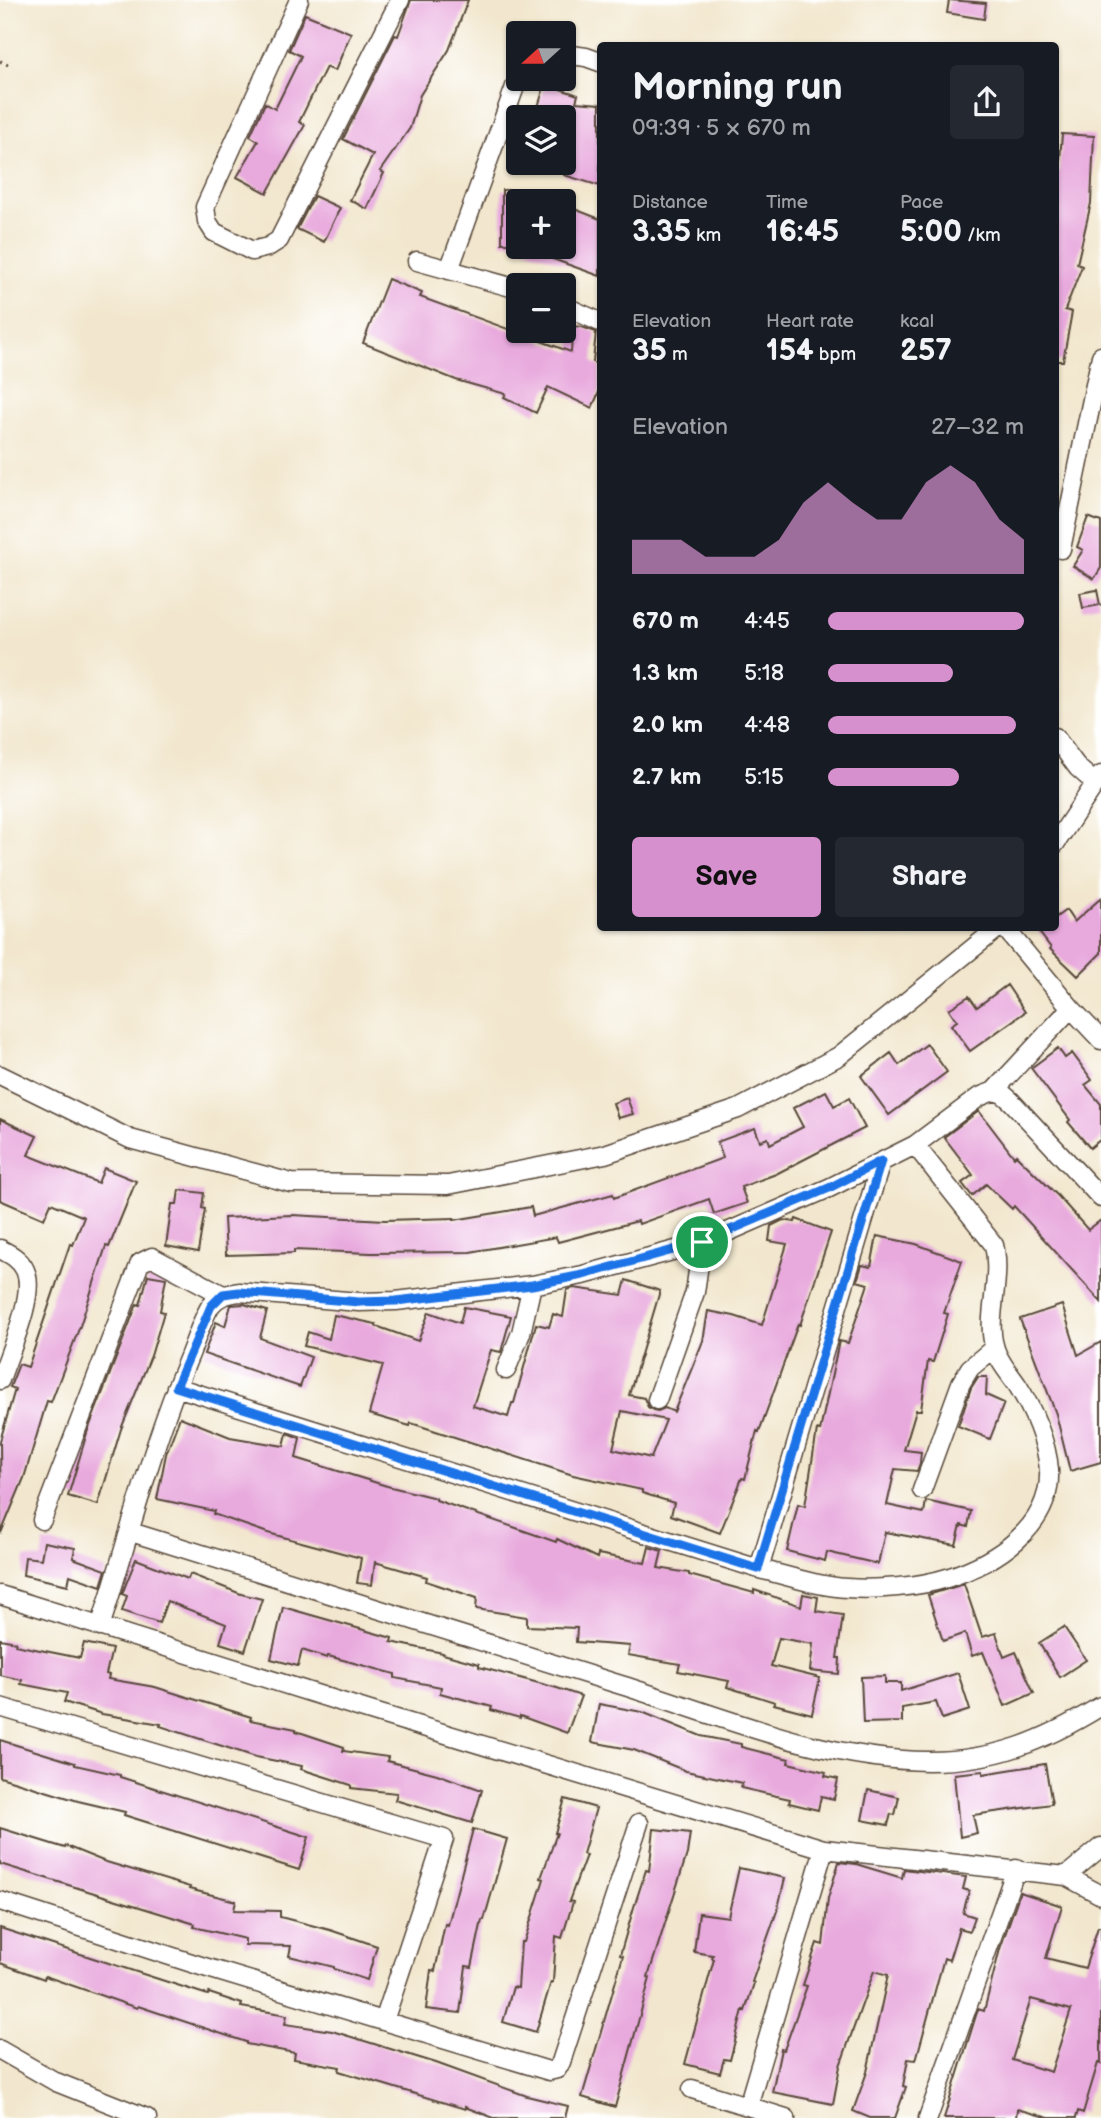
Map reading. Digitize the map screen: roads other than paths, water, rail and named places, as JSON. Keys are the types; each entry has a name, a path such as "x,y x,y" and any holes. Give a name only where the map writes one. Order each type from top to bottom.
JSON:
{"street":[{"path":"299,0 205,207 214,232 252,251 268,247 279,240 400,0"},
{"path":"576,56 597,61"},
{"path":"449,270 513,91"},
{"path":"417,261 506,286"},
{"path":"576,311 597,321"},
{"path":"1061,549 1101,356"},
{"path":"1059,742 1078,768 1098,779 1059,838"},
{"path":"0,1075 130,1139 291,1183 448,1185 605,1154 738,1109 839,1056 994,931"},
{"path":"1007,931 1101,1040"},
{"path":"42,1520 140,1263 152,1257 223,1294 239,1292 359,1302 396,1301 532,1285 583,1275 702,1242 829,1188 915,1145 979,1097 994,1091 1071,1008"},
{"path":"994,1091 1011,1101 1101,1198"},
{"path":"176,1387 758,1569 845,1588 906,1586 946,1579 995,1556 1026,1532 1046,1496 1049,1471 1030,1408 994,1348 992,1334 998,1262 994,1245 915,1145"},
{"path":"758,1569 881,1161"},
{"path":"657,1400 695,1292 702,1242"},
{"path":"0,1249 14,1256 25,1270 29,1293 0,1380"},
{"path":"506,1370 521,1334 532,1285"},
{"path":"100,1628 131,1532 151,1457 176,1387 211,1306 223,1294"},
{"path":"922,1490 961,1383 970,1368 994,1348"},
{"path":"131,1532 780,1737 852,1754 928,1761 989,1755 1022,1747 1054,1734 1101,1706"},
{"path":"0,1595 824,1849 1066,1876 1101,1895"},
{"path":"0,1707 444,1839 384,2021"},
{"path":"0,1901 201,1966 549,2071 557,2069 561,2062 639,1823"},
{"path":"1066,1876 1101,1847"},
{"path":"748,2106 824,1849"},
{"path":"928,2118 1016,1869"},
{"path":"0,2050 56,2082 147,2118"},
{"path":"692,2089 786,2118"}]}
